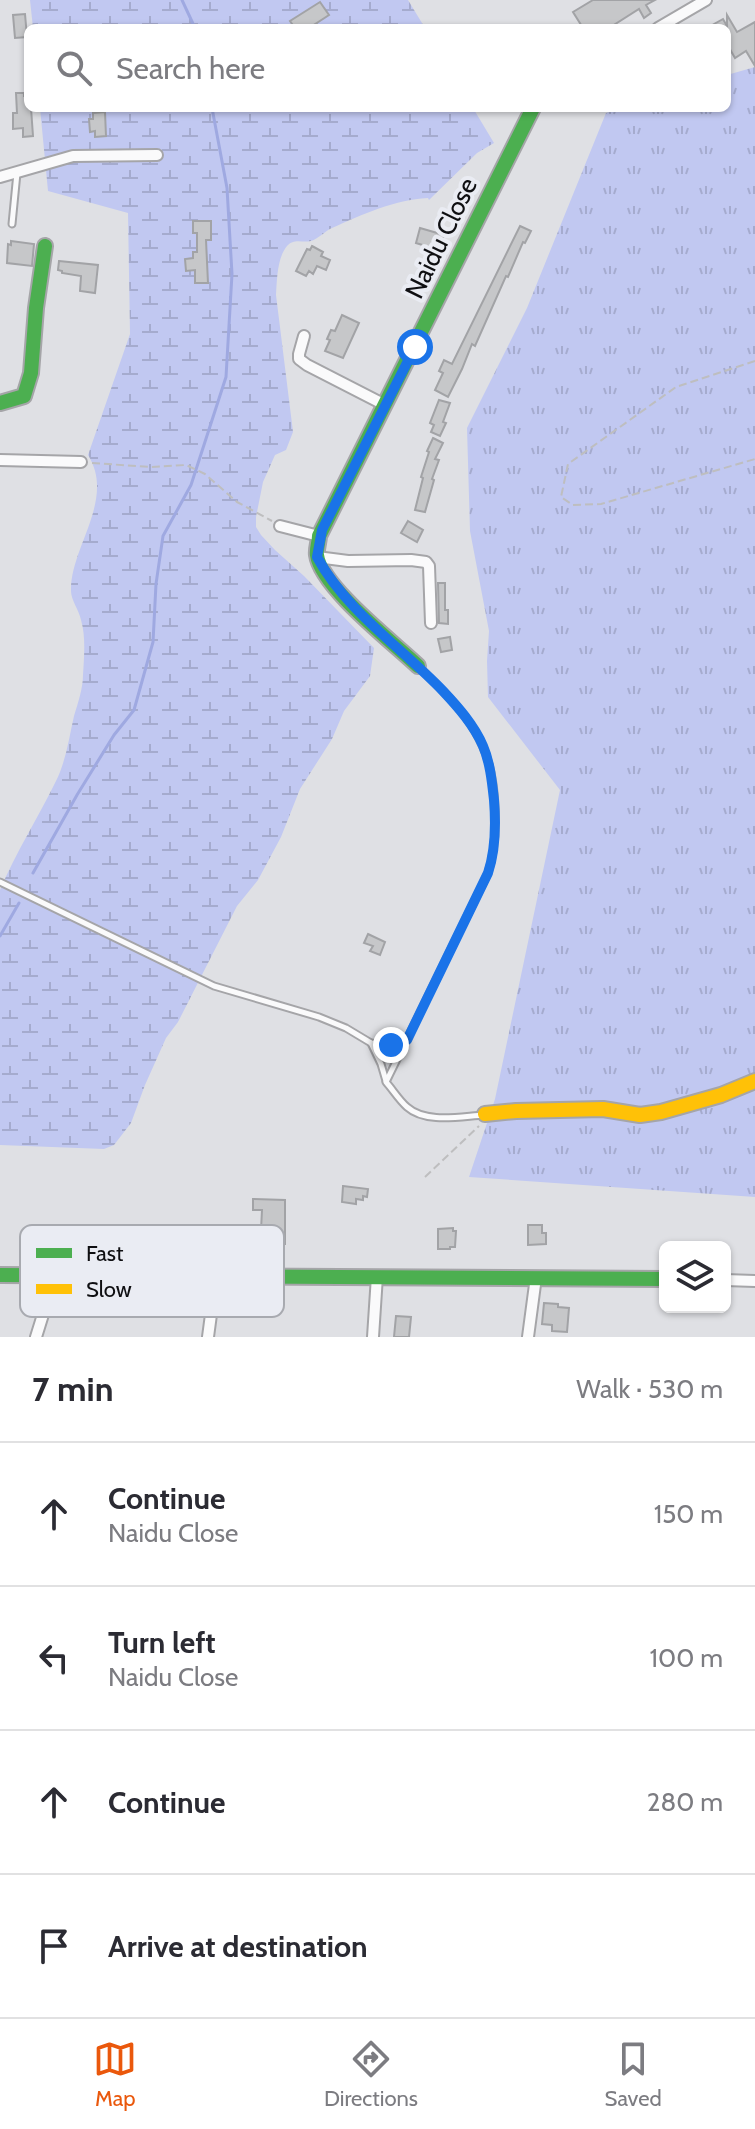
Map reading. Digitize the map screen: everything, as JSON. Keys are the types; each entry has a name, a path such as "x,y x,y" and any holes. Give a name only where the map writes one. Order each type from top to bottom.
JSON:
{"street":[{"path":"665,24 706,0"},
{"name":"Naidu Close","path":"317,557 319,536 531,112"},
{"path":"0,177 73,156 157,155"},
{"path":"0,403 24,396 31,373 45,246"},
{"path":"304,336 299,359 385,405"},
{"path":"0,460 81,462"},
{"path":"280,526 319,536"},
{"path":"317,557 348,561 426,562 429,566 431,623"},
{"path":"317,557 346,599 418,666"},
{"path":"485,1114 603,1109 640,1115 721,1095 755,1081"},
{"path":"0,1275 20,1275"},
{"path":"373,1337 377,1276"},
{"path":"284,1277 659,1279"},
{"path":"528,1337 536,1277"},
{"path":"731,1280 755,1281"},
{"path":"36,1337 42,1317"},
{"path":"208,1337 211,1317"}],"lane":[{"path":"12,224 17,172"},
{"path":"386,1082 488,873 495,835 492,785 482,745 457,707 418,666"},
{"path":"0,882 214,986 319,1017 371,1043 391,1045 407,1040"},
{"path":"371,1043 386,1082 408,1108 437,1117 485,1114"}],"path":[{"path":"755,361 676,387 568,464 561,497 573,505 601,504 755,459"},
{"path":"81,462 151,467 186,465 205,474 237,502 280,526"},
{"path":"425,1177 474,1131 485,1114"}],"green space":[{"path":"30,0 408,0 423,24 33,24"},
{"path":"755,67 755,1197 469,1177 495,1099 560,790 488,697 489,631 470,531 467,428 527,308 606,113 731,112 731,74"},
{"path":"40,112 475,112 494,143 477,153 429,200 403,202 367,213 332,228 314,240 292,242 281,257 276,295 293,432 286,450 275,455 263,482 256,527 275,550 374,648 370,676 344,711 332,739 300,789 281,837 258,880 237,906 178,1022 166,1038 131,1123 114,1145 104,1149 0,1145 0,890 59,773 80,696 84,633 71,591 77,558 95,506 95,472 88,455 130,334 128,213 48,191"}],"building":[{"path":"593,0 655,0 646,5 651,13 644,18 639,9 615,24 580,24 573,12"},
{"path":"320,2 329,15 315,24 292,24 290,21"},
{"path":"25,14 24,37 15,38 13,15"},
{"path":"727,15 737,32 755,22 755,66 746,51 735,58 731,51 731,24 727,24"},
{"path":"16,93 24,93 24,112 31,112 33,136 23,137 23,128 13,129 13,113 17,113"},
{"path":"105,112 106,136 95,137 95,131 90,132 89,119 93,119 93,113"},
{"path":"193,221 211,221 211,240 206,240 208,283 195,283 195,270 186,271 185,259 193,258 193,252 197,252 197,233 193,233"},
{"path":"520,226 531,231 448,397 435,390 443,373 439,371 444,360 452,364"},
{"path":"420,228 444,235 439,250 416,243"},
{"path":"11,241 34,244 32,266 7,263 8,244 11,245"},
{"path":"312,246 330,260 326,270 317,266 313,274 309,271 306,276 296,271 307,249 310,250"},
{"path":"59,261 98,265 95,293 80,291 81,276 62,273 58,270"},
{"path":"342,315 359,323 343,358 325,351 331,330 335,331"},
{"path":"439,400 450,403 440,436 431,432 434,425 430,423"},
{"path":"433,438 443,443 435,459 439,460 425,512 415,510 427,451"},
{"path":"408,521 423,530 417,542 401,533"},
{"path":"438,583 445,583 448,624 439,623"},
{"path":"450,637 452,650 441,652 438,639"},
{"path":"368,934 385,942 380,955 370,951 373,946 364,943"},
{"path":"343,1186 368,1189 367,1197 356,1199 356,1204 342,1202"},
{"path":"253,1199 285,1200 285,1244 284,1225 261,1225 262,1210 253,1210"},
{"path":"528,1225 542,1225 546,1244 528,1245"},
{"path":"453,1228 456,1231 455,1247 438,1249 438,1229"},
{"path":"544,1303 569,1308 567,1332 552,1331 552,1325 542,1324"},
{"path":"396,1316 411,1317 409,1337 394,1337"}],"waterway":[{"path":"182,0 193,24"},
{"path":"33,873 114,735 134,710 153,642 156,584 163,536 191,485 226,377 232,274 227,188 213,112"},
{"path":"0,936 19,903"}],"traffic: fast":[{"path":"418,666 360,614 331,583 317,555 319,536 531,112"},
{"path":"0,403 24,396 31,373 45,246"},
{"path":"0,1275 20,1275"},
{"path":"284,1277 659,1279"}],"traffic: slow":[{"path":"485,1114 603,1109 640,1115 721,1095 755,1081"}],"route":[{"path":"391,1045 407,1040 488,873 495,835 495,811 487,757 475,731 434,682 346,599 317,557 319,536 415,347"}]}
